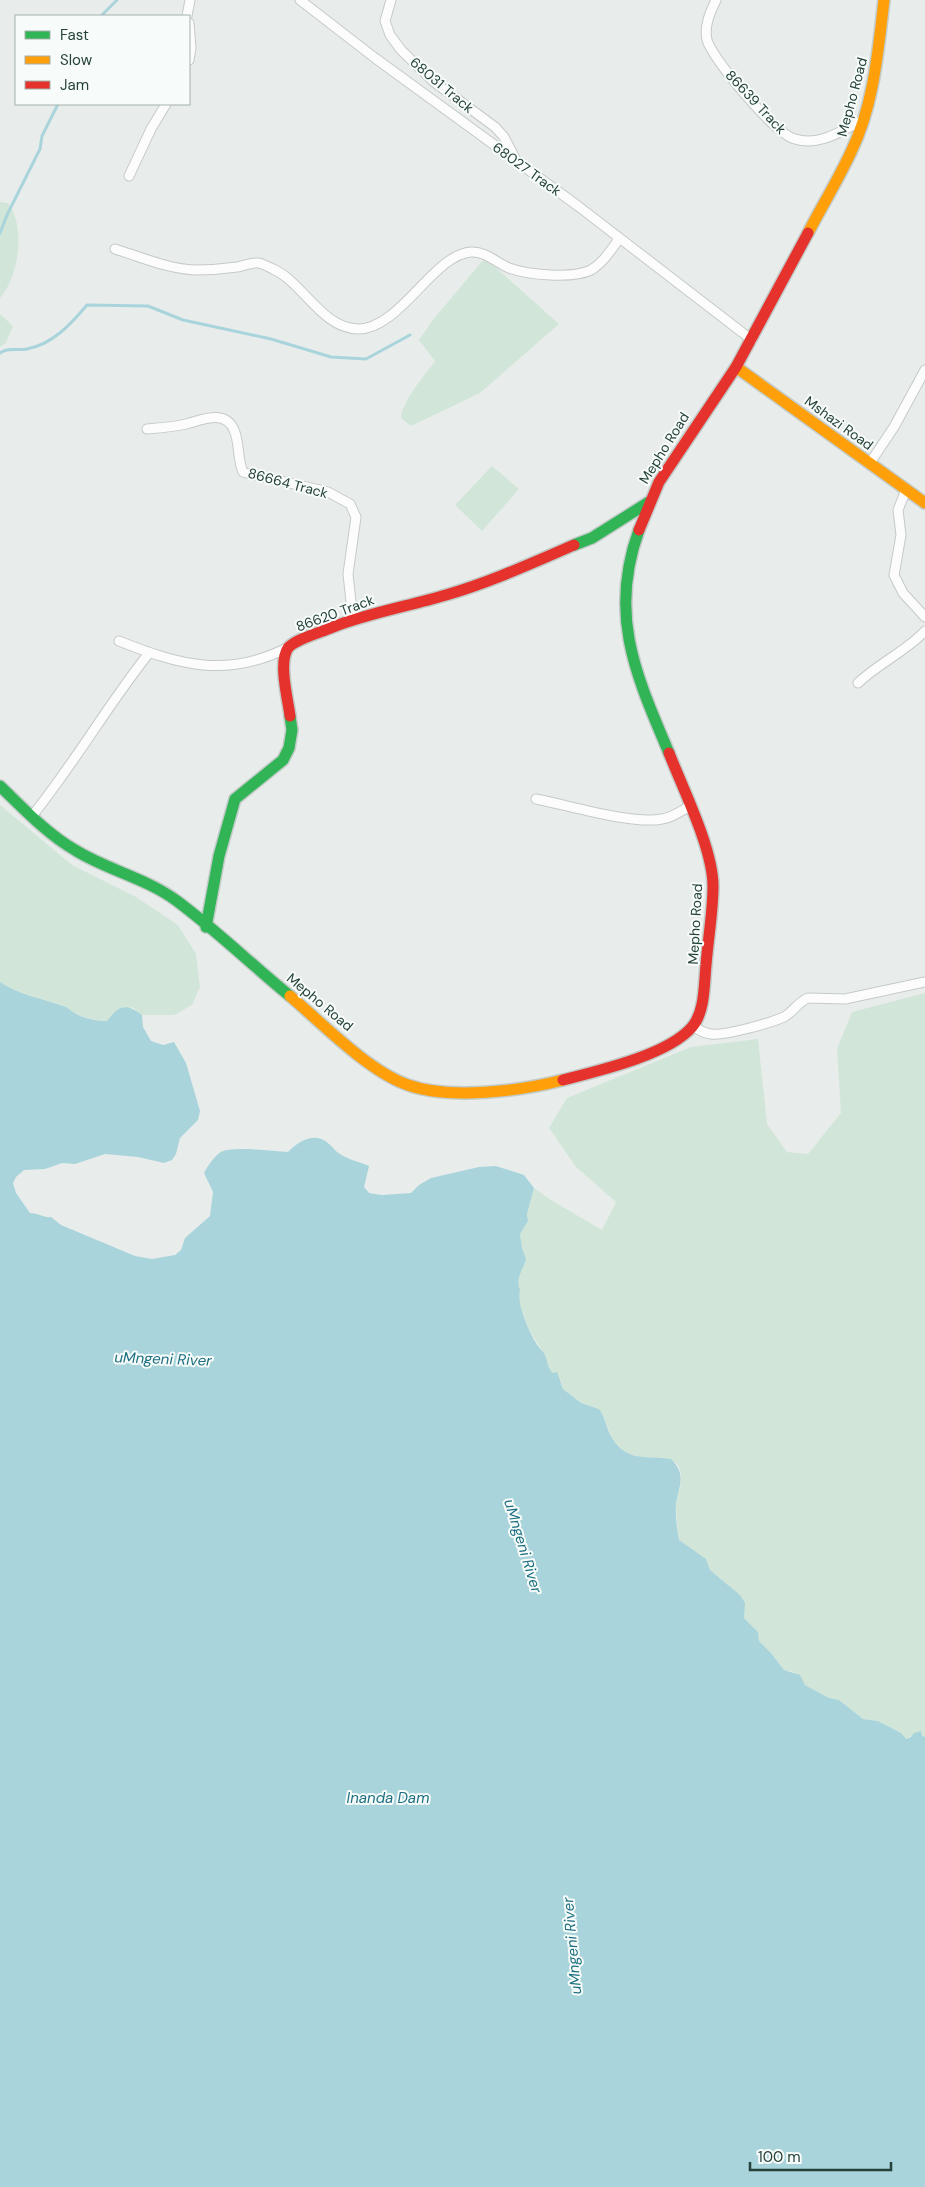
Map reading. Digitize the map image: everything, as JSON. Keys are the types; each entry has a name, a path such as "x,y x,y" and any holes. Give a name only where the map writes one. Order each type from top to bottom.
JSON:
{"street":[{"path":"188,15 190,0"},
{"name":"68027 Track","path":"300,0 375,58 518,162 752,340"},
{"name":"68031 Track","path":"391,0 385,21 390,36 401,50 434,82 495,127 504,137 518,162"},
{"name":"86639 Track","path":"716,0 706,23 708,40 712,50 725,71 768,119 785,134 795,140 810,141 829,137 863,120"},
{"name":"Mepho Road","path":"0,786 32,816 74,850 122,874 149,884 176,900 380,1071 406,1085 430,1091 462,1093 538,1086 560,1082 661,1049 678,1040 693,1026 701,1008 706,986 713,886 708,853 648,705 629,646 625,586 635,544 649,502 664,474 752,340 852,152 863,120 877,65 884,0"},
{"path":"190,36 190,54"},
{"path":"129,176 151,129 165,105"},
{"path":"115,248 172,267 193,270 219,270 259,263 284,274 322,312 350,328 359,329 370,327 403,305 452,259 464,254 471,252 479,253 510,268 524,271 563,275 578,274 591,270 602,261 619,239"},
{"name":"Mshazi Road","path":"736,367 925,503"},
{"path":"870,463 894,427 925,370"},
{"name":"86664 Track","path":"147,429 186,424 209,418 224,419 231,423 236,433 239,462 243,472 328,492 350,504 356,517 348,574 353,620"},
{"path":"906,490 898,510 901,535 894,575 903,593 925,617"},
{"name":"86620 Track","path":"206,926 211,908 219,856 235,799 283,760 289,748 292,730 284,658 289,647 303,639 353,620 447,595 491,581 592,538 649,502"},
{"path":"858,683 870,672 901,652 925,631"},
{"path":"119,641 149,653 209,667 268,658 289,647"},
{"path":"32,816 58,784 120,690 149,653"},
{"path":"536,799 630,819 649,821 672,817 690,806"},
{"path":"693,1026 701,1032 710,1034 726,1033 784,1017 803,1000 808,998 845,999 925,982"}],"green space":[{"path":"0,202 8,203 14,213 17,225 18,251 12,278 0,298"},
{"path":"485,258 559,324 480,393 411,426 401,418 402,411 415,388 435,361 419,340 432,321"},
{"path":"0,314 13,326 6,343 0,347"},
{"path":"492,466 519,489 482,531 455,505"},
{"path":"0,805 72,865 136,897 178,925 196,954 200,987 192,1005 174,1015 142,1015 132,1007 113,1013 107,1021 80,1016 68,1008 22,993 0,982"},
{"path":"925,993 925,1737 922,1737 921,1732 905,1739 901,1733 878,1721 863,1719 839,1700 829,1698 805,1685 794,1672 784,1670 759,1641 758,1632 744,1618 740,1595 710,1570 706,1559 679,1541 676,1506 681,1482 679,1467 670,1460 663,1458 631,1455 625,1452 612,1438 599,1409 581,1403 563,1389 560,1381 550,1371 545,1355 528,1327 521,1307 518,1287 519,1274 526,1259 520,1234 528,1221 527,1214 534,1188 602,1230 616,1202 576,1167 549,1128 567,1098 691,1047 758,1039 767,1124 787,1152 808,1154 841,1113 837,1049 852,1012"}],"water":[{"name":"Inanda Dam","path":"0,982 22,993 68,1008 76,1014 99,1021 107,1021 119,1009 127,1007 142,1015 143,1027 151,1041 163,1045 174,1042 186,1063 200,1111 198,1120 180,1138 176,1154 172,1160 164,1163 138,1157 105,1154 75,1164 62,1163 45,1169 24,1170 16,1177 13,1183 16,1193 30,1213 51,1217 61,1225 135,1256 152,1259 175,1255 181,1250 185,1238 210,1216 213,1192 204,1173 216,1156 226,1150 253,1149 288,1152 302,1141 318,1138 324,1140 343,1156 369,1166 364,1187 369,1193 382,1195 411,1193 419,1185 431,1178 479,1167 496,1166 524,1175 534,1188 527,1214 528,1221 520,1234 526,1259 518,1281 520,1303 531,1334 544,1354 550,1369 553,1373 557,1372 563,1389 581,1403 599,1409 610,1434 622,1450 636,1456 671,1459 676,1465 681,1480 676,1504 679,1540 706,1559 710,1570 740,1595 745,1603 744,1618 758,1632 759,1641 784,1670 800,1675 805,1685 829,1698 839,1700 863,1719 878,1721 901,1733 906,1739 914,1733 921,1731 922,1736 925,1737 925,2187 0,2187"}],"waterway":[{"path":"102,15 117,0"},
{"path":"0,233 40,149 42,136 58,105"},
{"path":"0,353 3,351 27,349 45,343 68,326 87,305 148,306 183,320 271,339 331,357 366,359 410,335"}],"traffic: fast":[{"path":"574,545 592,538 649,502"},
{"path":"639,530 630,561 626,590 626,617 637,671 669,753"},
{"path":"206,927 219,856 235,799 283,760 289,748 292,730 290,716"},
{"path":"0,786 65,844 87,857 152,886 177,901 290,996"}],"traffic: slow":[{"path":"808,233 846,162 865,116 874,78 884,0"},
{"path":"736,367 925,503"},
{"path":"290,996 362,1058 377,1069 408,1085 425,1090 464,1093 527,1088 563,1080"}],"traffic: jam":[{"path":"639,530 659,482 736,367 808,233"},
{"path":"290,716 284,681 284,663 285,655 291,645 309,636 361,618 463,590 574,545"},
{"path":"563,1080 632,1061 667,1046 692,1027 702,1006 712,906 712,871 703,837 669,753"}],"water label":[{"name":"uMngeni River","path":"163,1359"},
{"name":"uMngeni River","path":"523,1546"},
{"name":"uMngeni River","path":"572,1946"}]}
